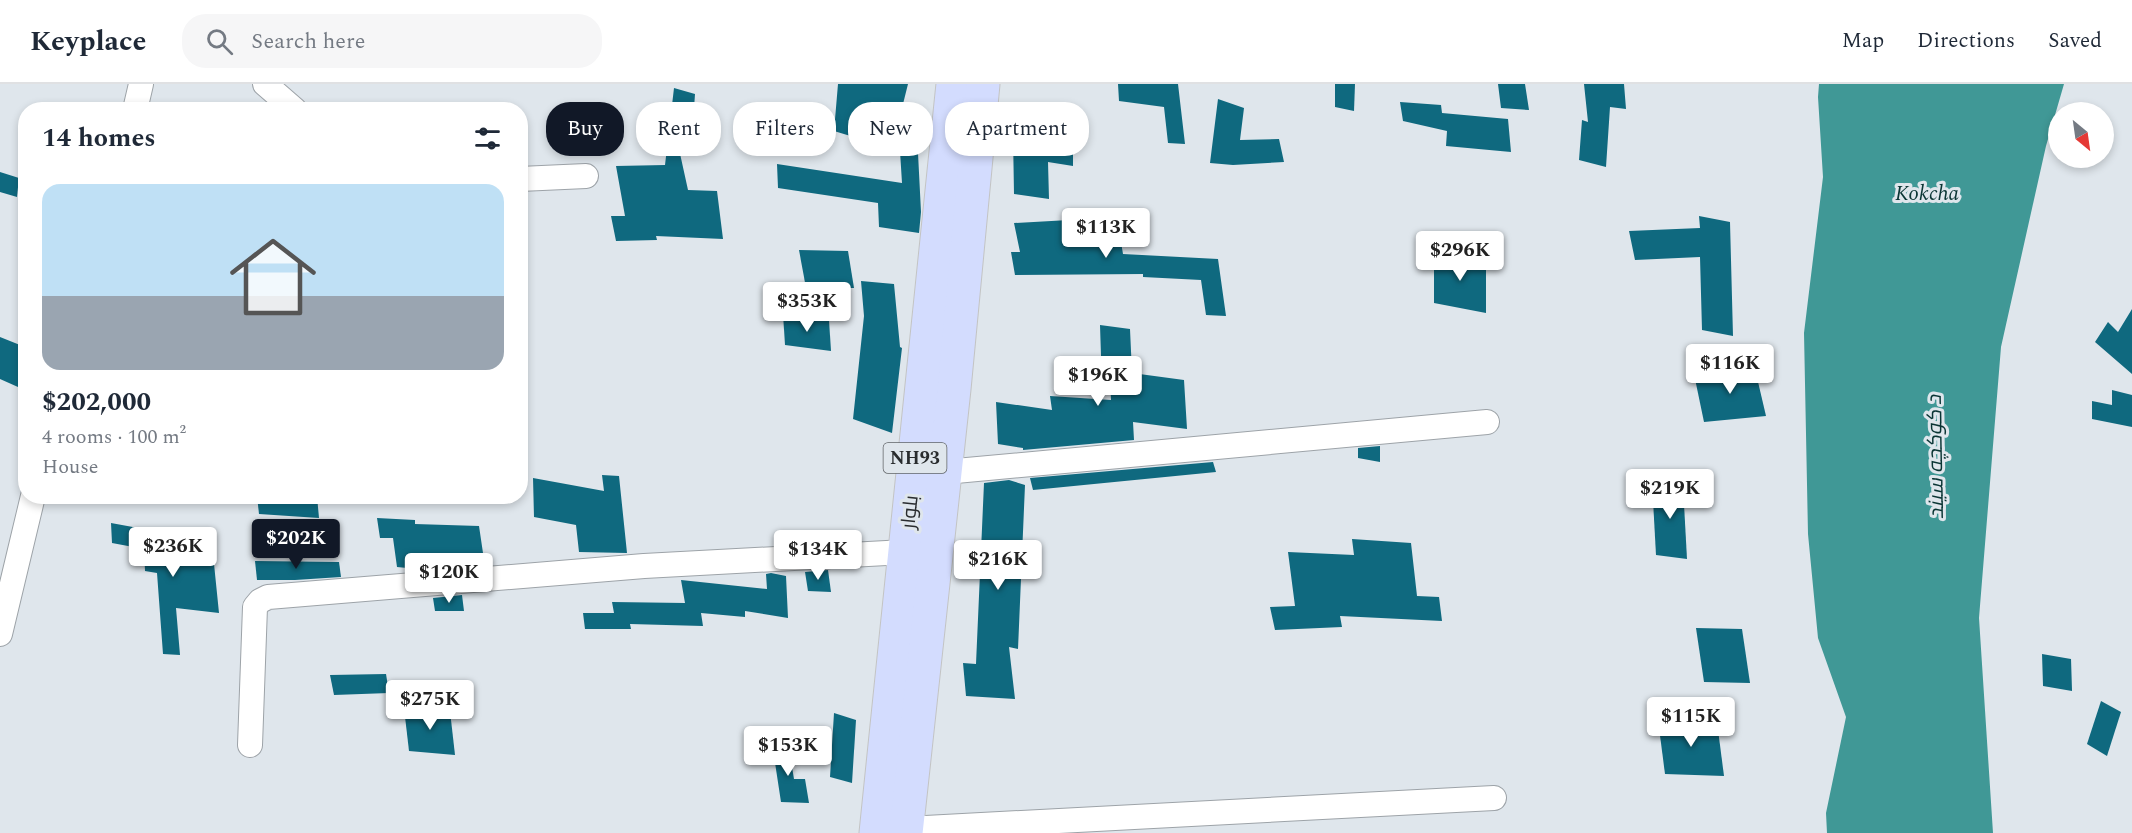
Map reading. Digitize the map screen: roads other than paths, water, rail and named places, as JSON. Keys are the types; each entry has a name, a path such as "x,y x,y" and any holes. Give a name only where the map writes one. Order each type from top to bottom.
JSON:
{"main road":[{"name":"بلوار","path":"896,832 905,552 953,84"},
{"name":"بلوار","path":"896,832 945,472 983,84"}],"street":[{"path":"137,102 141,84"},
{"path":"265,84 286,102"},
{"path":"528,179 586,176"},
{"path":"945,472 1487,422"},
{"path":"0,634 31,504"},
{"path":"250,745 255,607 268,597 644,566 905,552"},
{"path":"896,832 1494,798"}],"water":[{"name":"Kokcha","path":"1819,84 2064,84 2059,102 2048,102 2048,139 2001,347 1979,618 1993,833 1827,833 1826,813 1846,717 1818,638 1808,534 1804,333 1823,177"}],"water label":[{"name":"د کوکچه سیند","path":"1935,457"}]}
